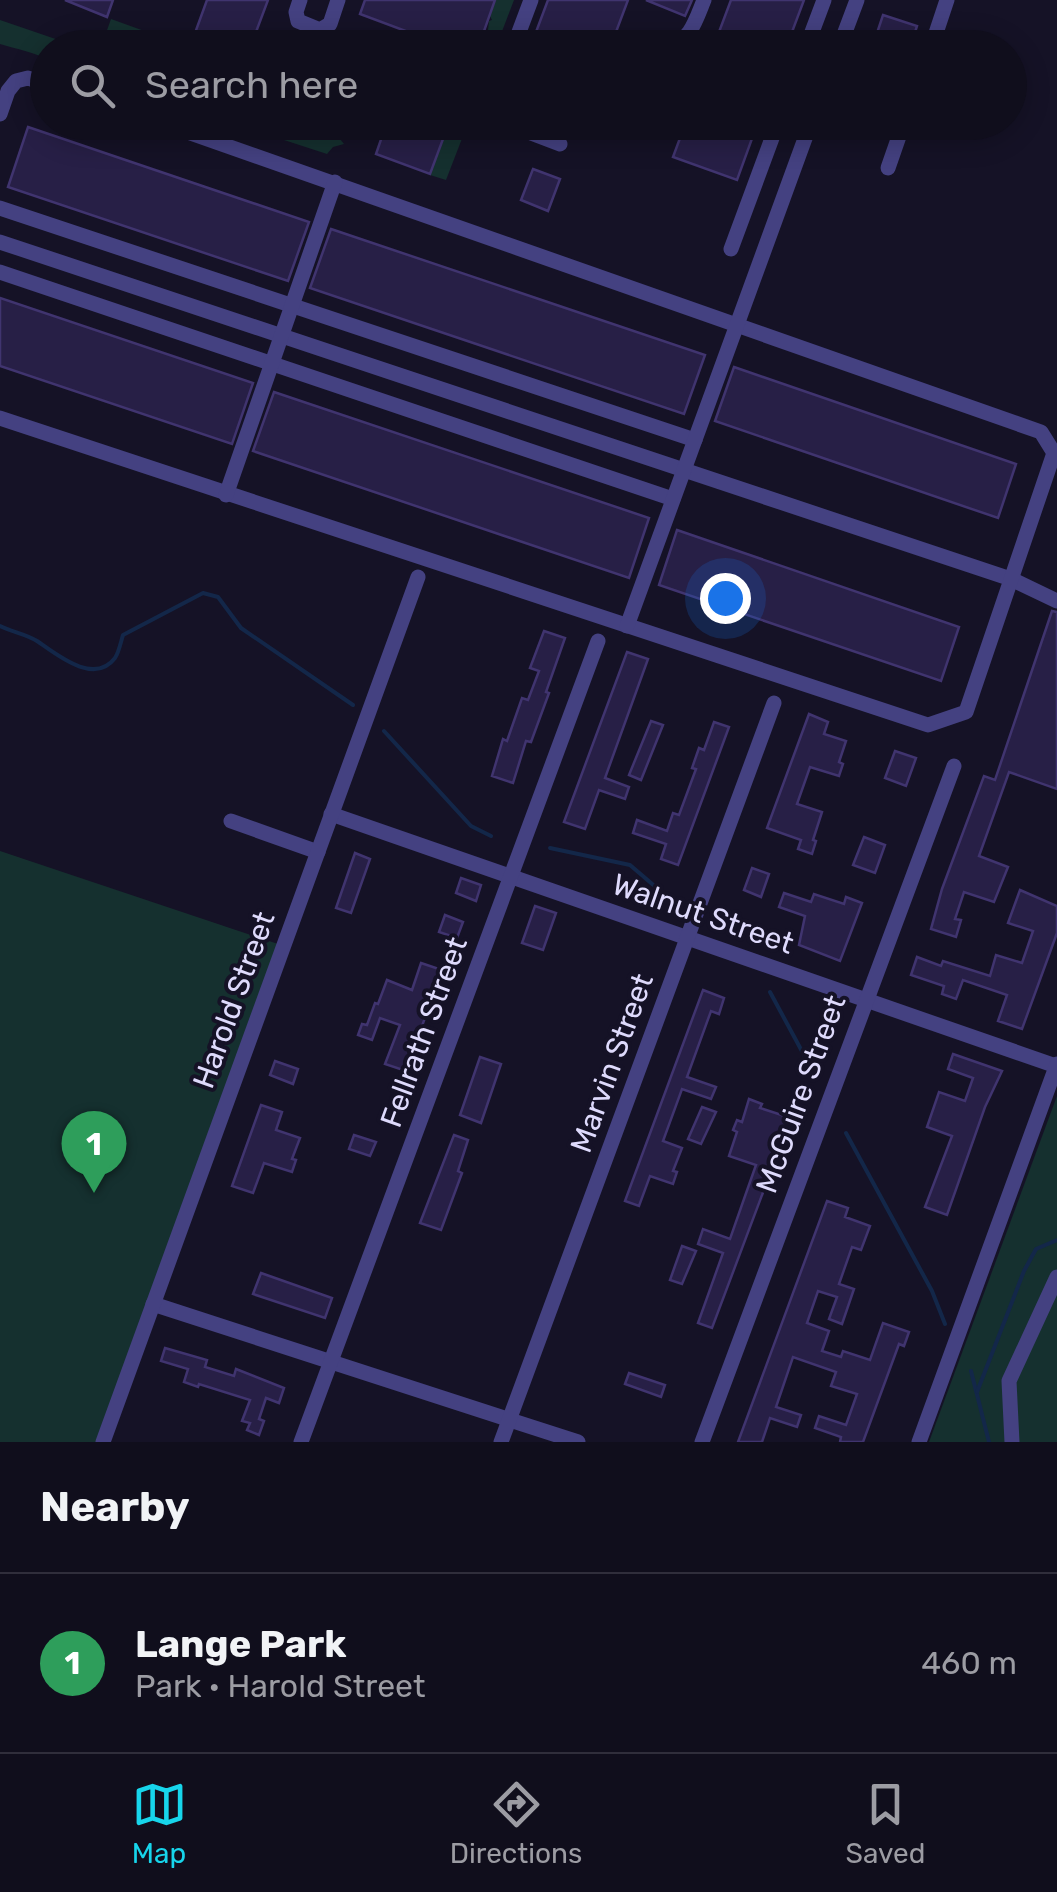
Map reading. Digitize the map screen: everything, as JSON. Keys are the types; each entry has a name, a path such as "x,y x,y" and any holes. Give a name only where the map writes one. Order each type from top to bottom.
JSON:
{"street":[{"path":"300,0 298,22 320,30 330,24 338,0"},
{"path":"520,30 531,0"},
{"path":"691,30 704,0"},
{"path":"813,30 824,0"},
{"path":"846,30 857,0"},
{"path":"937,30 946,0"},
{"path":"0,114 16,81 30,79"},
{"path":"0,418 928,724 966,712 1054,453 1040,432 212,140"},
{"path":"549,140 560,144"},
{"path":"730,249 771,140"},
{"path":"626,626 805,140"},
{"path":"888,168 898,140"},
{"path":"226,495 335,182"},
{"path":"0,208 695,440"},
{"path":"0,242 1011,580 1057,601"},
{"path":"0,272 674,499"},
{"name":"Harold Street","path":"103,1442 418,576"},
{"name":"Fellrath Street","path":"301,1442 598,641"},
{"name":"Marvin Street","path":"501,1442 774,703"},
{"name":"McGuire Street","path":"702,1442 954,766"},
{"name":"Walnut Street","path":"332,814 1057,1065"},
{"path":"232,822 318,852"},
{"path":"919,1442 1057,1065"},
{"path":"1012,1442 1009,1381 1057,1277"},
{"path":"152,1304 578,1442"}],"green space":[{"path":"496,0 514,0 503,30 488,30"},
{"path":"111,19 142,30 107,30"},
{"path":"0,20 30,30 30,52 0,44"},
{"path":"284,140 341,140 344,144 327,154"},
{"path":"443,140 461,140 446,180 430,175"},
{"path":"0,851 278,944 98,1442 0,1442"},
{"path":"1057,1096 1057,1442 929,1442"}],"building":[{"path":"65,0 113,0 107,17"},
{"path":"207,0 268,0 257,30 196,30"},
{"path":"365,0 495,0 484,30 403,30 360,14"},
{"path":"548,0 628,0 617,30 537,30"},
{"path":"646,0 692,0 685,16"},
{"path":"731,0 804,0 793,30 720,30"},
{"path":"883,15 917,26 916,30 878,30"},
{"path":"28,127 30,140 66,140 309,222 288,281 8,187"},
{"path":"381,140 443,140 430,174 376,154"},
{"path":"679,140 751,140 737,180 673,157"},
{"path":"533,169 560,179 548,211 521,200"},
{"path":"331,229 705,355 684,414 310,288"},
{"path":"0,298 253,383 232,444 0,366"},
{"path":"734,367 1016,464 998,518 715,421"},
{"path":"274,392 649,518 629,578 253,451"},
{"path":"677,530 959,627 941,681 659,585"},
{"path":"1052,611 1057,612 1057,789 1009,772 979,856 1008,867 994,902 964,892 955,919 961,920 956,937 931,929 984,776 995,780"},
{"path":"544,631 565,638 546,692 549,693 531,742 526,741 513,783 492,776 503,739 507,741 522,698 528,700 539,671 530,668"},
{"path":"627,652 648,659 605,778 629,787 625,799 599,790 585,829 564,822"},
{"path":"809,714 828,722 824,734 846,741 839,776 810,767 797,804 822,812 812,854 798,849 801,840 767,828"},
{"path":"651,721 663,725 641,780 629,775"},
{"path":"714,722 729,727 678,865 661,859 666,844 633,833 637,820 667,831 673,813 679,815 696,769 692,768 699,748 704,750"},
{"path":"895,751 916,758 906,786 885,778"},
{"path":"864,837 885,845 875,873 853,865"},
{"path":"355,853 370,859 351,913 336,908"},
{"path":"752,868 769,874 761,897 744,890"},
{"path":"461,878 481,885 476,901 456,893"},
{"path":"1020,890 1057,906 1057,933 1022,1029 998,1021 1007,995 963,980 956,999 942,994 944,986 911,975 917,957 990,976 996,955 1022,963 1033,931 1008,923"},
{"path":"784,893 811,902 814,894 844,904 846,897 862,903 840,961 799,945 805,916 779,907"},
{"path":"535,906 556,913 543,950 522,943"},
{"path":"445,915 463,922 457,938 439,932"},
{"path":"421,963 442,970 406,1071 385,1064 400,1025 380,1018 372,1040 358,1035 362,1024 367,1025 387,980 412,990"},
{"path":"703,990 724,998 719,1014 711,1011 687,1077 716,1087 711,1099 682,1089 663,1141 682,1148 673,1171 677,1172 673,1184 650,1176 639,1206 625,1201"},
{"path":"953,1054 1002,1071 985,1107 947,1215 925,1207 952,1136 927,1127 939,1092 965,1101 973,1078 948,1069"},
{"path":"480,1057 501,1064 481,1123 460,1115"},
{"path":"275,1061 298,1069 293,1084 270,1075"},
{"path":"749,1099 762,1104 760,1108 791,1118 712,1328 698,1323 723,1253 698,1244 703,1229 730,1239 756,1165 729,1156 737,1132 733,1130 737,1120 742,1122"},
{"path":"261,1105 282,1112 276,1130 300,1138 292,1172 264,1163 253,1193 232,1186"},
{"path":"702,1107 716,1112 701,1144 688,1139"},
{"path":"354,1135 376,1142 370,1156 349,1149"},
{"path":"454,1135 468,1140 458,1171 462,1173 441,1230 420,1223"},
{"path":"827,1201 848,1208 845,1217 870,1226 861,1250 852,1247 839,1284 854,1289 842,1324 829,1319 837,1297 818,1291 807,1323 829,1331 822,1351 841,1357 843,1351 870,1360 883,1323 909,1332 904,1346 899,1344 863,1442 840,1442 841,1437 815,1428 819,1416 846,1425 857,1394 831,1386 836,1372 793,1357 776,1407 801,1415 797,1427 770,1418 762,1442 738,1442"},
{"path":"682,1246 696,1251 682,1284 670,1280"},
{"path":"261,1273 332,1298 325,1318 253,1294"},
{"path":"165,1348 207,1360 205,1367 234,1376 236,1369 284,1388 279,1403 266,1398 259,1435 247,1430 250,1423 242,1421 250,1400 184,1382 188,1369 161,1361"},
{"path":"629,1373 665,1385 661,1397 625,1384"}],"waterway":[{"path":"0,626 33,639 75,665 97,669 115,658 123,635 203,593 218,597 241,628 353,705"},
{"path":"384,731 471,826 491,836"},
{"path":"550,848 630,865 665,895"},
{"path":"770,992 811,1068"},
{"path":"846,1133 932,1291 945,1324"},
{"path":"977,1392 1024,1271 1036,1249 1057,1240"},
{"path":"971,1371 989,1442"}],"place":[{"name":"Lange Park","path":"94,1193"}]}
